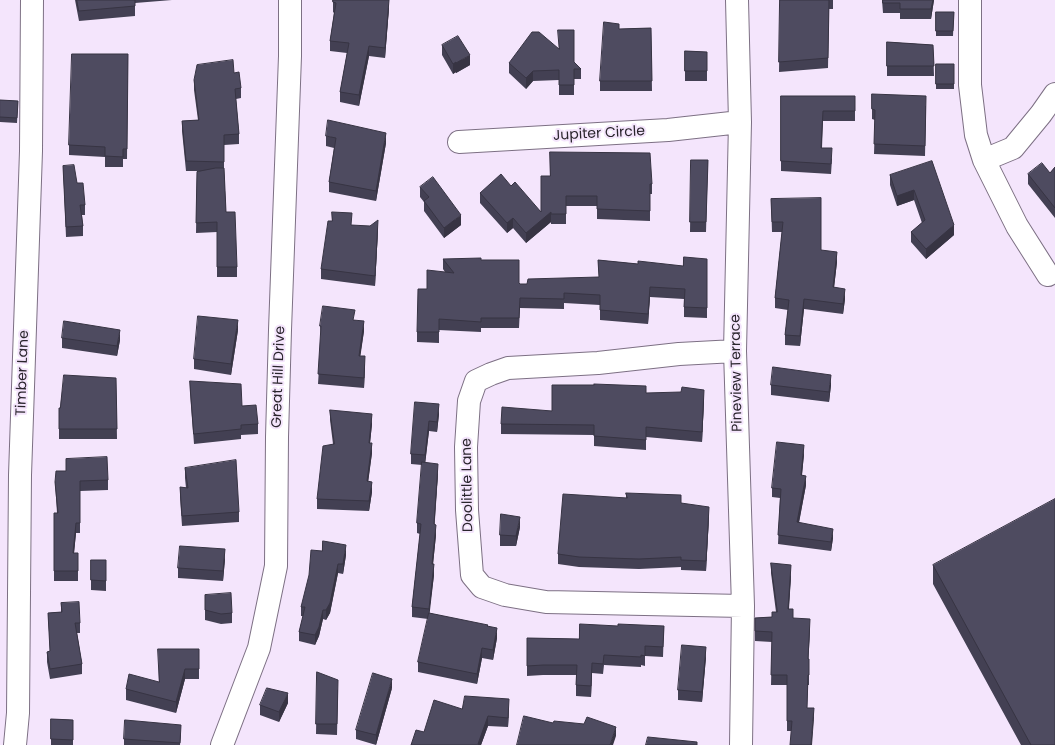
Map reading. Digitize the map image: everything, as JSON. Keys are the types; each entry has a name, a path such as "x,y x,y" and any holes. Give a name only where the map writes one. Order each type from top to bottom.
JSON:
{"street":[{"name":"Timber Lane","path":"15,745 18,713 20,475 31,152 32,0"},
{"name":"Great Hill Drive","path":"222,745 259,648 276,566 279,376 290,56 290,0"},
{"name":"Pineview Terrace","path":"737,0 740,122 735,351 742,606 741,745"},
{"path":"970,0 970,84 976,135 984,160 1017,226 1048,275"},
{"path":"984,160 1013,148 1041,114 1055,94"},
{"name":"Jupiter Circle","path":"459,142 668,130 740,122"},
{"name":"Doolittle Lane","path":"735,351 679,354 598,363 508,368 490,374 476,381 469,401 466,447 467,510 472,576 482,586 505,595 546,602 742,606"}],"building":[{"path":"77,0 135,0 135,6 79,11"},
{"path":"333,0 389,0 385,48 369,46 359,95 340,92 349,43 330,41 336,3 333,2"},
{"path":"780,0 829,0 828,58 779,62"},
{"path":"883,0 933,0 931,9 900,9 900,3 883,3"},
{"path":"936,12 954,12 953,31 936,31"},
{"path":"604,22 619,24 619,29 651,28 652,81 600,81"},
{"path":"558,30 574,30 574,62 581,69 574,69 574,85 559,85 559,70 533,71 526,78 509,63 532,32 539,32 559,49"},
{"path":"458,36 470,55 453,64 442,45"},
{"path":"887,42 933,45 934,66 887,66"},
{"path":"685,51 707,52 707,71 685,71"},
{"path":"72,54 128,54 127,149 123,149 123,157 105,156 105,147 69,145"},
{"path":"233,60 234,73 239,72 241,88 235,89 239,134 224,135 224,162 186,161 182,121 199,120 194,80 197,65"},
{"path":"936,64 954,64 954,84 936,84"},
{"path":"872,94 926,96 925,146 874,144 875,110 872,109"},
{"path":"781,96 855,96 855,111 823,111 821,148 832,148 831,164 781,161"},
{"path":"0,100 18,101 17,118 0,117"},
{"path":"328,120 386,133 376,191 329,182 336,138 326,136"},
{"path":"550,152 650,153 652,184 650,184 650,211 597,209 597,196 566,196 566,214 551,214 551,212 526,233 513,218 507,223 480,193 501,174 511,186 515,182 541,212 541,176 550,176"},
{"path":"691,160 708,160 706,222 690,222"},
{"path":"932,161 954,225 926,249 911,232 925,220 914,190 897,196 890,175"},
{"path":"1042,163 1050,173 1055,167 1055,208 1028,174"},
{"path":"74,165 77,183 83,183 85,205 80,205 83,226 66,227 63,166"},
{"path":"224,168 226,212 235,212 237,267 217,267 217,222 196,223 197,172"},
{"path":"433,177 461,215 444,228 424,201 429,197 420,187"},
{"path":"821,198 821,250 837,252 833,287 845,289 843,304 804,299 800,336 785,335 789,300 775,298 783,222 772,222 771,199"},
{"path":"332,212 352,213 351,225 370,226 378,220 375,276 321,269 328,221 332,221"},
{"path":"684,257 707,259 707,308 684,307 685,289 650,287 648,314 600,310 600,295 564,293 564,299 520,298 519,318 481,318 481,322 439,319 439,332 417,332 418,289 427,289 427,270 454,273 443,259 481,258 481,260 519,260 519,283 527,284 528,279 599,277 598,260 638,264 638,261 683,266"},
{"path":"323,306 355,310 353,320 364,321 359,356 365,356 364,378 318,374 320,326"},
{"path":"198,316 238,320 231,364 194,359"},
{"path":"64,321 120,330 117,346 62,338"},
{"path":"773,367 831,375 829,392 771,385"},
{"path":"64,375 116,378 117,429 59,429 59,408"},
{"path":"190,381 241,384 242,406 256,405 258,424 241,425 241,429 194,434"},
{"path":"594,384 646,386 646,393 681,392 682,387 704,390 702,432 646,427 646,440 594,436 594,425 501,424 502,407 552,411 552,385"},
{"path":"415,402 439,404 437,422 429,421 425,455 411,454"},
{"path":"330,410 372,414 369,443 372,443 367,481 372,482 369,501 317,499 323,446 334,444"},
{"path":"777,442 804,445 801,475 806,476 797,522 833,529 831,542 778,535 781,489 772,488"},
{"path":"107,457 108,480 80,481 80,523 76,523 73,553 78,553 78,571 54,571 54,513 58,513 55,482 56,471 66,471 66,459"},
{"path":"236,460 239,512 182,516 180,487 188,488 185,468"},
{"path":"422,462 438,464 434,524 436,525 432,564 434,564 429,609 412,607 421,524 417,523"},
{"path":"626,493 681,495 681,503 709,507 706,561 681,560 681,557 639,559 579,557 558,554 563,494 627,498"},
{"path":"1055,499 1055,745 1031,745 933,565"},
{"path":"501,514 520,517 516,536 500,535"},
{"path":"323,541 346,545 343,564 338,564 330,603 326,610 323,610 319,627 315,635 299,632 305,607 301,607 309,575 311,550 322,551"},
{"path":"180,546 225,549 223,571 178,568"},
{"path":"91,560 106,560 106,581 91,580"},
{"path":"771,563 791,565 788,609 793,609 793,618 810,619 807,708 814,708 811,745 790,745 792,721 787,721 787,675 771,675 772,632 755,631 755,618 772,617 772,612 777,612"},
{"path":"231,593 232,613 221,614 205,610 205,595"},
{"path":"79,602 80,623 75,623 82,664 50,669 47,652 50,651 48,613 62,612 61,603"},
{"path":"429,613 497,628 493,650 482,648 477,674 418,662"},
{"path":"580,624 664,626 663,647 645,646 645,656 641,655 641,657 604,655 603,664 592,663 591,686 576,685 577,665 527,666 527,638 579,639"},
{"path":"682,645 706,647 702,692 678,690"},
{"path":"158,649 199,649 199,669 185,669 176,702 126,689 129,674 159,682"},
{"path":"317,672 338,680 337,724 316,724"},
{"path":"373,673 392,679 376,735 356,730"},
{"path":"267,688 288,693 279,712 260,705"},
{"path":"465,696 509,699 508,718 488,716 478,744 480,745 411,745 416,730 424,732 434,700 462,709"},
{"path":"524,716 553,723 554,721 584,724 587,717 616,727 610,745 517,745"},
{"path":"51,719 73,720 73,740 51,739"},
{"path":"125,720 181,725 180,743 124,739"},
{"path":"648,737 697,742 697,745 646,745"}]}
